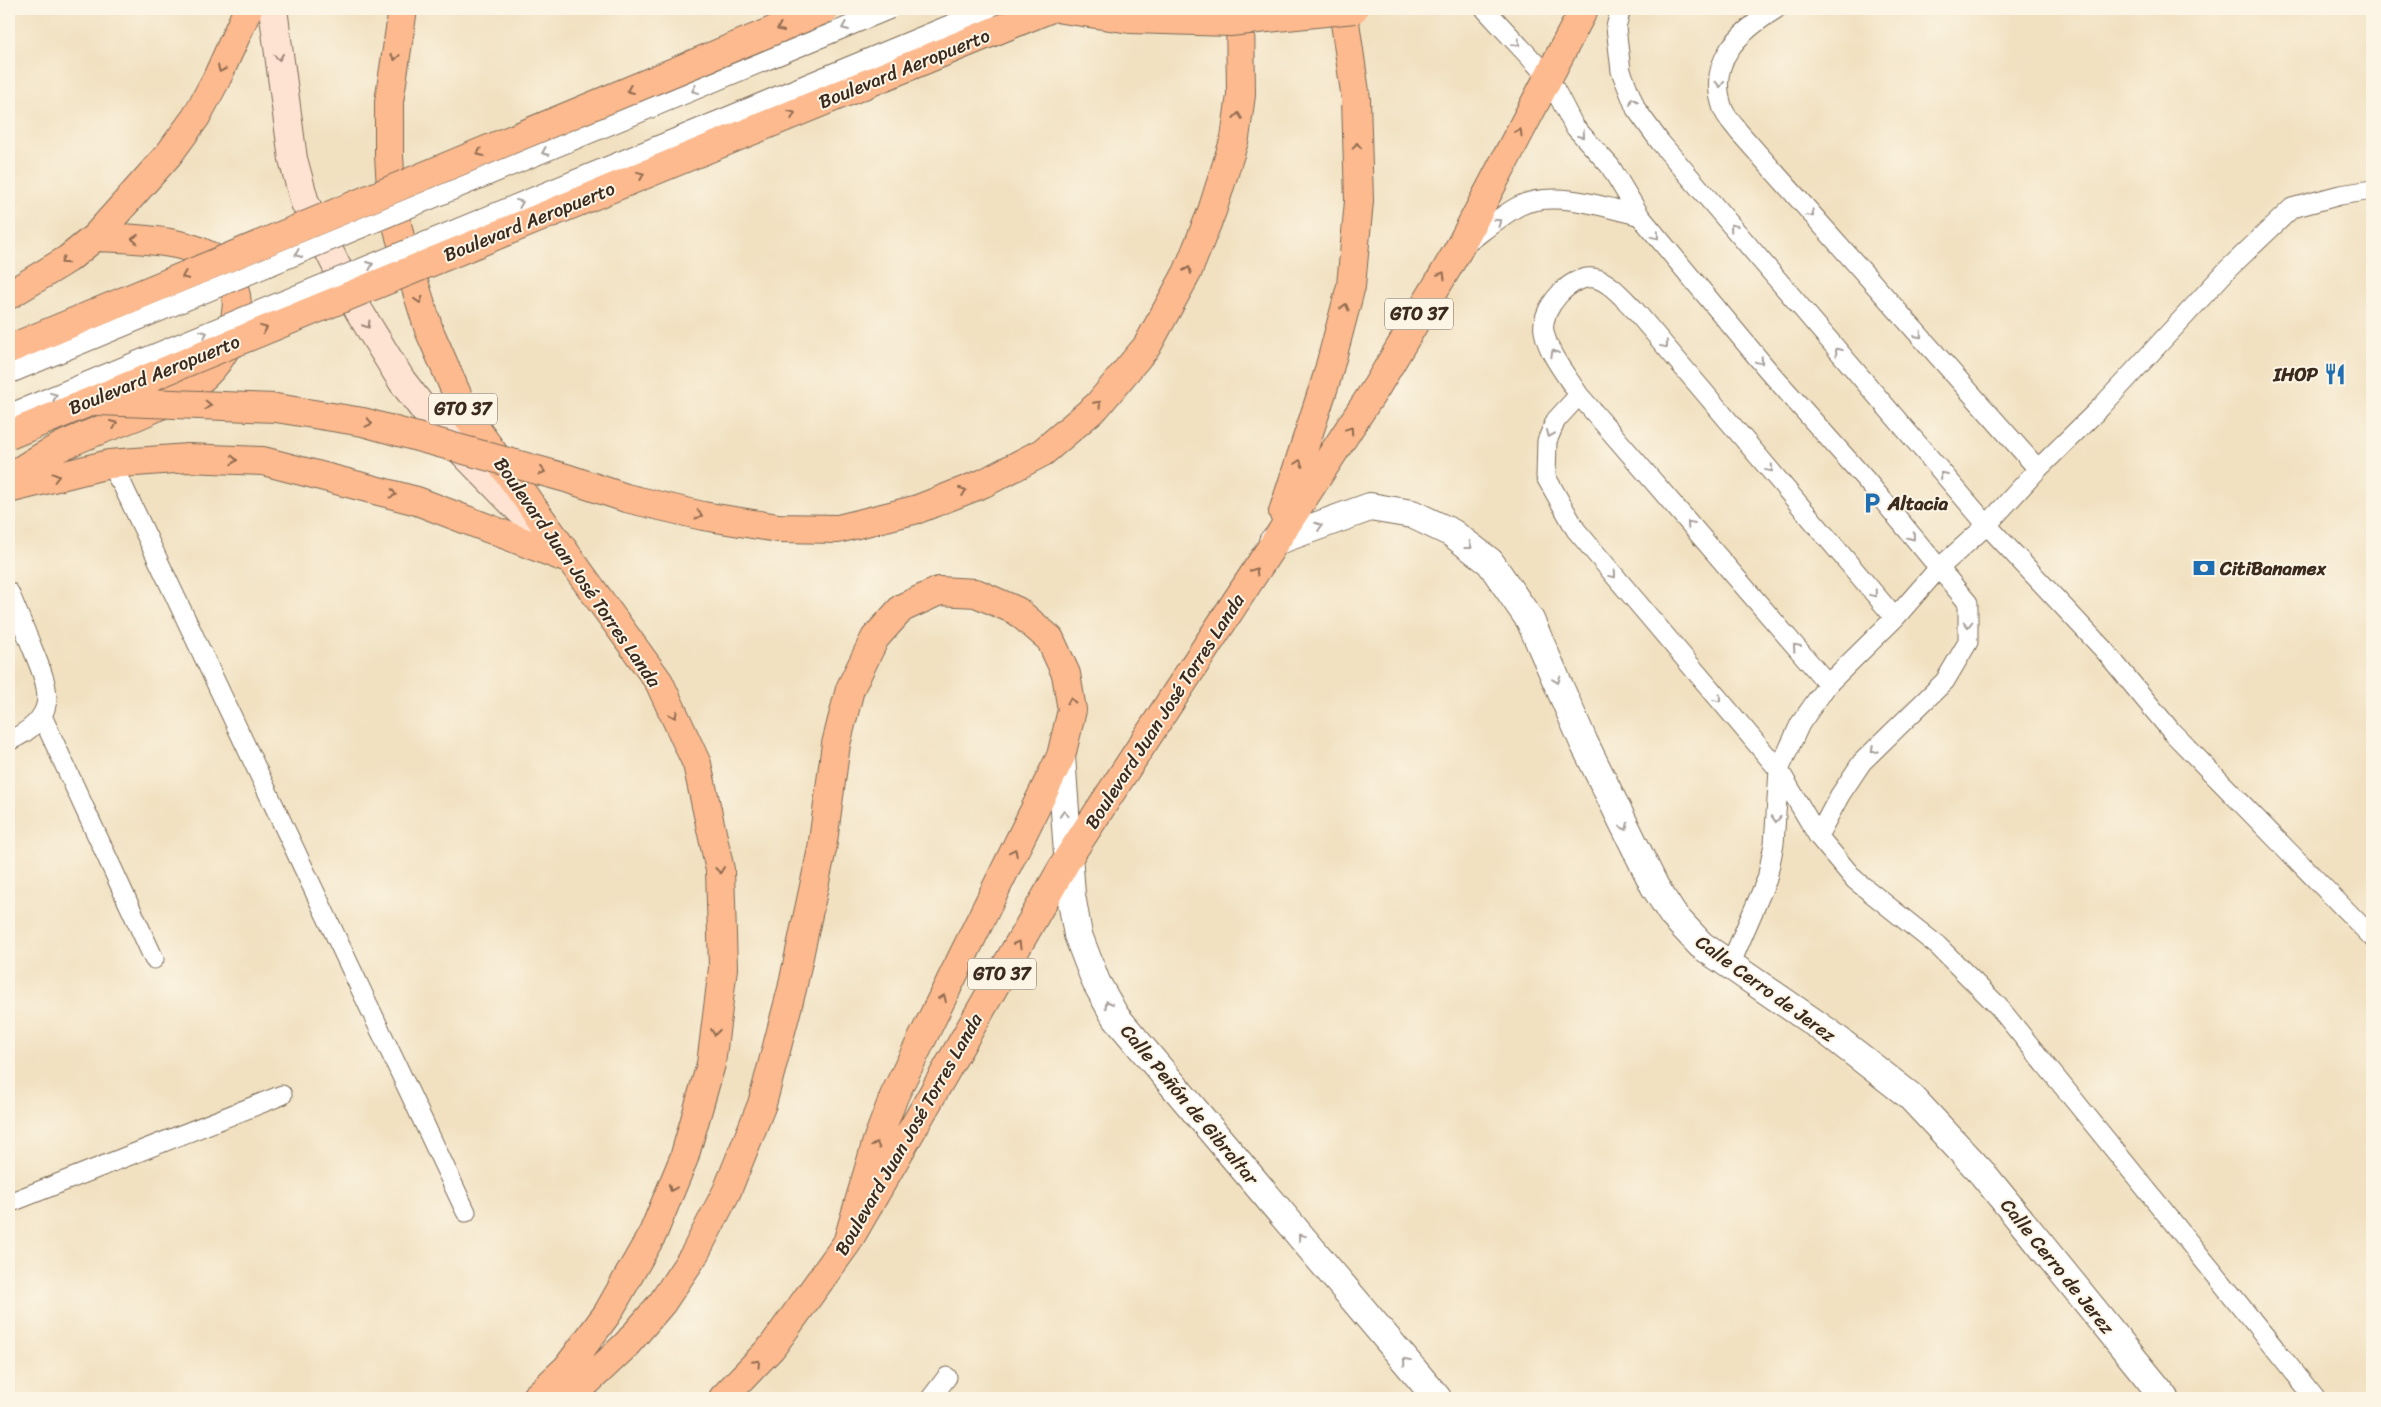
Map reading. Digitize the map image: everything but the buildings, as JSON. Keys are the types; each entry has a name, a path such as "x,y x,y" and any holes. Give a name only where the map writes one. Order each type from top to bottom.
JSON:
{"main road":[{"path":"9,295 68,259 95,236 169,154 196,117 217,78 248,9"},
{"name":"Boulevard Juan José Torres Landa","path":"403,9 389,102 388,156 392,203 400,237 429,330 466,415 568,560 658,682 697,764 720,870 723,968 711,1064 684,1158 653,1233 607,1314 567,1368 535,1398"},
{"path":"9,349 825,9"},
{"name":"Boulevard Aeropuerto","path":"9,435 89,400 1049,9"},
{"path":"1062,9 1130,19 1230,22 1354,9"},
{"path":"89,400 276,408 363,422 566,478 626,498 703,516 778,528 838,529 918,509 984,483 1043,452 1097,406 1146,346 1187,273 1212,211 1235,138 1241,95 1240,9"},
{"path":"1273,542 1327,377 1351,286 1358,192 1356,100 1343,9"},
{"name":"Boulevard Juan José Torres Landa","path":"723,1398 772,1347 847,1243 1068,858 1273,542 1357,420 1458,250 1584,9"},
{"path":"9,478 69,442 177,397 204,377 223,354 232,333 238,301 227,271 204,252 181,245 95,236"},
{"path":"9,489 109,464 188,458 263,462 418,501 568,560"},
{"path":"570,1398 626,1345 662,1303 694,1255 727,1191 762,1104 792,990 822,849 836,744 850,689 876,638 902,608 938,591 976,593 1017,611 1050,639 1066,674 1072,710 1061,756 894,1096 877,1141 847,1243"}],"street":[{"path":"273,9 295,168 306,203 358,310 402,381 435,424 568,560"},
{"name":"Calle Cerro de Jerez","path":"1273,542 1370,507 1412,514 1444,529 1490,562 1530,620 1584,744 1655,887 1673,915 1701,945 1830,1033 1910,1096 1983,1174 2165,1398"},
{"name":"Calle Peñón de Gibraltar","path":"1061,756 1071,895 1078,935 1096,982 1115,1016 1437,1398"}],"lane":[{"path":"9,374 890,9"},
{"path":"9,414 988,9"},
{"path":"1486,9 1549,78 1574,126 1610,166 1640,216 1767,369 1866,480 1968,603 1968,642 1945,681 1862,762 1840,795 1818,836"},
{"path":"1621,9 1616,27 1621,71 1636,109 1660,142 1986,525 2104,650 2172,732 2235,794 2372,937"},
{"path":"1776,9 1736,39 1721,63 1718,84 1724,110 1739,132 2038,469"},
{"path":"1730,965 1767,879 1774,844 1779,770 1800,724 1828,684 1895,618 1938,569 1986,525 2038,469 2101,407 2228,269 2292,208 2372,190"},
{"path":"1458,250 1520,206 1544,200 1566,200 1592,204 1640,216"},
{"path":"1828,684 1579,395 1552,352 1544,330 1546,313 1557,296 1572,282 1593,278 1614,289 1633,308 1895,618"},
{"path":"1579,395 1556,420 1547,441 1546,477 1576,530 1779,770 1818,836 1855,880 1938,946 1998,1006 2315,1398"},
{"path":"109,464 123,486 466,1212"},
{"path":"9,592 46,682 48,699 42,716 34,726 9,741"},
{"path":"42,716 154,959"},
{"path":"9,1203 282,1095"},
{"path":"931,1398 947,1377"}],"place":[{"name":"IHOP","path":"2335,374"},
{"name":"Altacia","path":"1872,503"},
{"name":"CitiBanamex","path":"2204,568"}]}
